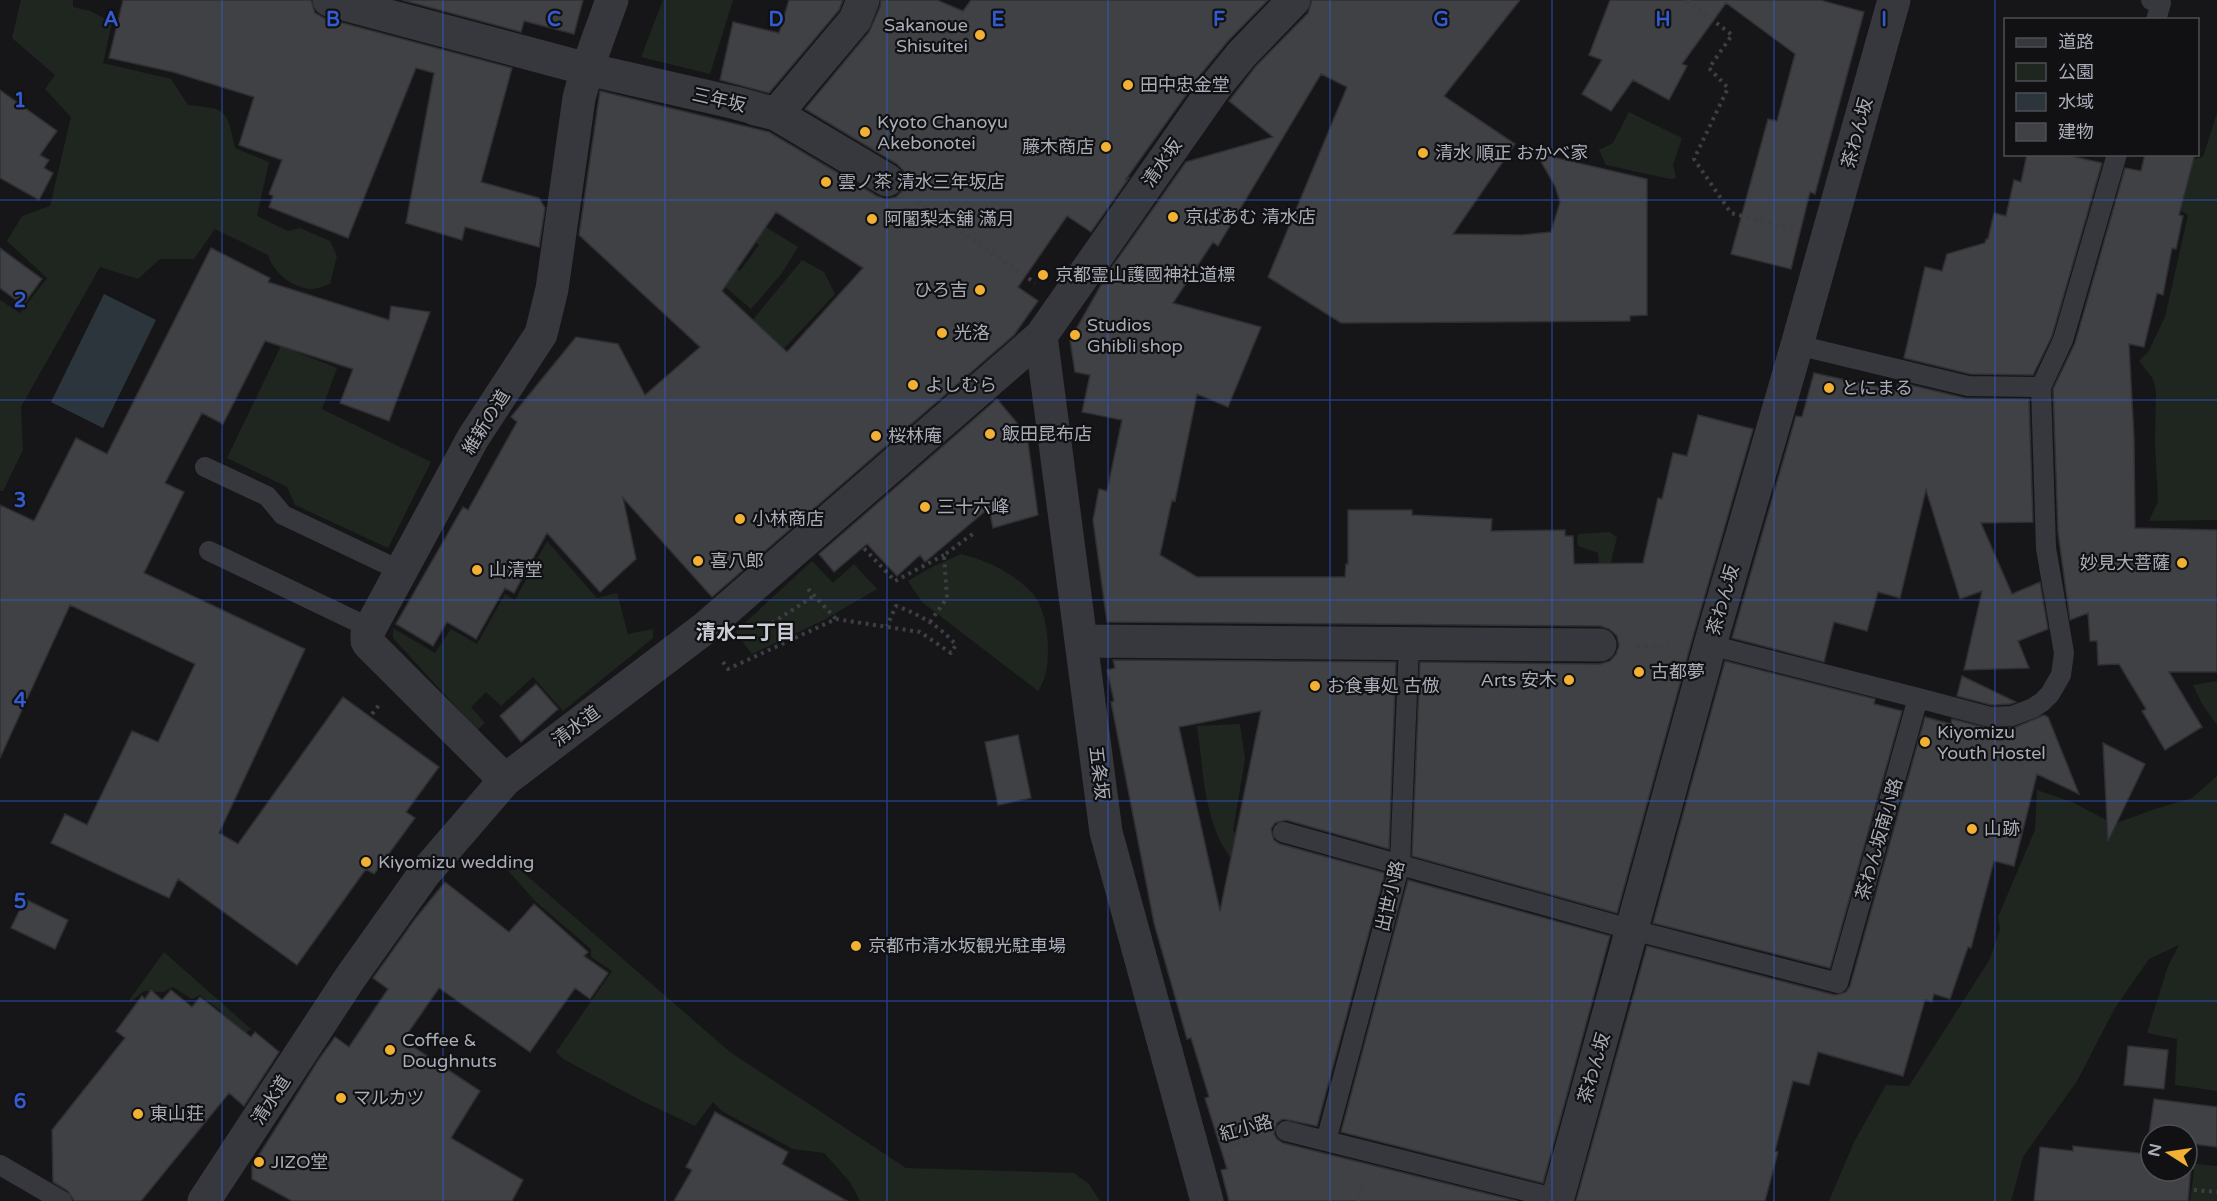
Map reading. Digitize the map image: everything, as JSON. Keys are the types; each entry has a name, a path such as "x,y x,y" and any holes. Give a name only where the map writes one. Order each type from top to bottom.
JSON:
{"street":[{"path":"329,0 587,69 776,114 887,180"},
{"name":"維新の道","path":"370,628 473,438 541,334 552,289 579,98 612,0"},
{"path":"776,114 855,20 863,0"},
{"name":"清水坂","path":"1041,336 1054,297 1230,69 1294,0"},
{"name":"茶わん坂","path":"1557,1200 1633,930 1696,646 1797,345 1893,0"},
{"name":"清水道","path":"204,1201 350,978 410,893 506,780 705,628 1041,336"},
{"name":"五条坂","path":"1041,336 1106,832 1207,1201"},
{"path":"370,628 367,641 369,644 506,780"},
{"path":"1081,641 1600,645"}],"lane":[{"path":"2151,0 2161,3 2157,18"},
{"path":"1696,646 1990,717 2012,716 2033,708 2050,694 2061,675 2064,653 2046,548 2041,387 2063,340 2116,156"},
{"path":"1797,345 1968,386 2041,387"},
{"path":"205,467 267,496 283,515 401,571"},
{"path":"208,551 370,628"},
{"name":"出世小路","path":"1326,1141 1400,864 1409,644"},
{"name":"茶わん坂南小路","path":"1633,930 1838,983 1918,698"},
{"path":"1283,832 1633,930"},
{"path":"1286,1131 1557,1200"},
{"path":"0,1165 62,1201"}],"path":[{"path":"1688,0 1732,35 1709,68 1728,88 1694,159 1731,213 1827,239"},
{"path":"887,180 959,228 1054,297"},
{"path":"834,516 895,581 944,555 974,533"},
{"path":"930,622 948,597 944,555"},
{"path":"770,624 814,596"},
{"path":"821,603 836,619"},
{"path":"721,659 728,669 836,619 920,632 951,653 956,645 930,622 916,613 896,606 887,626"},
{"path":"1600,645 1696,646"},
{"name":"紅小路","path":"1223,1148 1286,1131"},
{"path":"2194,1190 2217,1192"}],"green space":[{"path":"21,0 73,0 73,7 90,11 112,22 103,63 171,79 188,105 210,108 223,113 230,125 235,148 269,162 257,216 288,231 300,228 330,241 337,256 330,284 312,289 305,288 291,283 279,273 268,255 215,229 194,259 160,259 138,279 100,267 21,407 23,450 3,491 0,491 0,300 20,313 47,278 7,241 22,216 50,206 71,117 45,89 55,75 12,38"},
{"path":"663,0 733,0 710,74 641,57"},
{"path":"1629,112 1682,138 1673,165 1676,178 1670,179 1606,165 1599,150 1613,143"},
{"path":"2217,113 2217,520 2149,521 2158,501 2155,445 2156,391 2153,379 2139,361 2148,352 2165,317 2188,215 2178,209 2193,159 2203,157"},
{"path":"755,220 798,247 782,273 751,309 703,268 730,263 740,271 759,245 746,233"},
{"path":"802,260 824,272 835,294 735,401 709,373"},
{"path":"281,346 337,368 322,409 431,462 388,548 295,505 287,487 227,458"},
{"path":"1609,532 1617,537 1607,579 1601,592 1598,553 1578,546 1577,538 1579,534"},
{"path":"547,541 597,598 617,593 628,634 653,629 653,638 563,711 533,677 501,706 486,692 471,707 485,723 477,730 393,638 393,628 435,653 451,629 477,644 505,594 515,600"},
{"path":"961,554 981,560 1009,574 1026,587 1037,600 1045,622 1048,652 1045,677 1038,691 922,602 908,581"},
{"path":"812,561 833,583 854,564 877,589 824,620 752,654 735,632"},
{"path":"2217,681 2217,725 2202,704 2193,685"},
{"path":"1240,724 1245,759 1233,831 1239,835 1233,861 1223,846 1210,814 1197,726"},
{"path":"2217,776 2217,1091 2175,1085 2177,1039 2147,1033 2168,966 2179,945 2149,959 2115,1008 2077,1081 2023,1157 2011,1201 1829,1201 1854,1142 1886,1085 1909,1086 1990,959 2000,929 1998,917 2035,830 2037,790 2072,802 2114,824 2192,798"},
{"path":"502,854 730,1052 906,1168 1074,1173 1089,1184 1100,1201 860,1201 850,1182 824,1153 793,1149 723,1112 713,1102 695,1126 563,1059 556,1052 612,971 591,957 591,949 536,902 503,865"},
{"path":"164,952 251,1029 237,1040 218,1020 221,1011 200,995 192,999 173,987 163,992 144,991 130,1002"},
{"path":"2199,1164 2217,1166 2217,1201 2190,1201 2192,1183 2199,1183"}],"water":[{"path":"104,294 156,320 103,428 51,402"}],"building":[{"path":"123,0 311,0 315,13 324,18 512,68 481,182 539,198 545,208 539,247 465,227 462,240 406,223 434,73 416,68 348,238 269,207 273,196 269,194 282,160 239,145 254,97 173,72 109,58"},
{"path":"402,0 583,0 574,34 524,21 521,32"},
{"path":"789,0 843,0 839,10 769,93 720,80 733,22 779,33"},
{"path":"881,0 937,0 963,11 971,0 1268,0 1228,41 1201,74 1091,232 1067,216 1018,287 1038,301 1014,335 712,597 623,498 636,559 600,592 547,533 514,593 505,588 476,639 447,622 433,646 396,624 463,507 468,510 517,422 511,417 576,337 618,344 645,395 700,347 579,235 600,91 769,132 877,196 886,199 896,197 903,190 906,181 904,171 897,164 805,109 869,32","holes":["776,212 863,268 787,352 722,291"]},
{"path":"1312,0 1520,0 1444,96 1515,144 1453,234 1521,235 1551,232 1560,202 1555,186 1536,153 1647,179 1647,315 1630,316 1630,321 1341,323 1268,277 1347,87 1321,74 1218,246 1213,242 1173,303 1261,327 1228,407 1197,394 1175,501 1172,500 1160,555 1197,577 1345,577 1346,564 1348,564 1348,510 1412,510 1412,515 1492,519 1491,531 1565,530 1565,536 1573,536 1574,564 1643,563 1658,498 1662,499 1673,453 1687,456 1698,415 1753,429 1617,913 1412,856 1420,662 1600,664 1610,661 1619,646 1617,636 1609,629 1600,626 1107,622 1093,520 1099,489 1107,491 1122,420 1082,412 1090,375 1075,372 1070,340 1109,271 1186,162 1273,137 1229,101 1256,66 1308,13"},
{"path":"1610,0 1820,0 1864,12 1815,194 1810,192 1791,269 1731,254 1768,119 1777,121 1795,54 1726,3 1682,64 1687,66 1669,100 1633,80 1611,111 1582,94 1602,60 1589,55"},
{"path":"0,90 57,131 40,155 49,160 44,168 53,173 39,200 0,178"},
{"path":"2027,156 2071,156 2102,163 2052,336 2033,375 1970,374 1904,358 1925,267 1942,271 1947,254 1985,243 1994,213 2006,216 2014,180 2021,182"},
{"path":"2145,156 2194,156 2179,215 2183,216 2176,249 2172,248 2163,295 2157,293 2144,347 2129,344 2134,438 2135,528 2217,530 2217,672 2169,672 2202,727 2165,750 2142,711 2146,709 2119,664 2098,665 2097,641 2090,641 2088,613 2070,620 2058,532 2053,389 2075,343 2125,168 2141,171"},
{"path":"0,248 42,279 23,305 0,288"},
{"path":"211,248 270,278 268,282 389,320 391,306 430,312 389,421 340,403 353,369 265,341 223,424 202,413 165,483 184,492 144,573 305,649 219,833 238,844 343,697 439,767 406,812 415,818 374,874 366,869 297,965 178,879 169,898 51,843 65,814 87,825 132,731 158,742 195,664 70,605 0,758 0,505 34,521 76,438 107,454"},
{"path":"1814,373 1896,391 1898,382 1965,398 2029,399 2033,522 1981,523 2012,594 2040,582 2048,629 2018,641 2029,668 1964,670 1982,591 1960,599 1926,490 1900,598 1878,592 1867,631 1834,622 1824,662 1732,638 1796,416 1802,417"},
{"path":"997,399 1027,435 1038,515 993,528 989,508 925,562 920,555 897,576 867,544 834,572 819,554"},
{"path":"1113,660 1396,662 1389,849 1286,820 1275,823 1271,829 1274,840 1280,844 1385,873 1317,1126 1283,1119 1277,1123 1274,1134 1283,1143 1517,1201 1229,1201 1221,1170 1227,1169 1205,1098 1209,1097 1191,1038 1187,1039 1154,923 1111,702 1114,701 1107,670 1115,668","holes":["1261,711 1220,911 1179,727"]},
{"path":"1725,661 1875,699 1874,704 1902,711 1830,968 1653,923"},
{"path":"1962,676 2016,702 1991,705 1957,696"},
{"path":"536,684 558,709 521,742 500,716"},
{"path":"2044,715 2048,717 2079,794 2037,774 2014,866 1994,861 1971,948 1968,947 1950,999 1934,994 1932,1002 1925,1000 1903,1076 1818,1052 1809,1085 1793,1081 1765,1201 1576,1201 1647,946 1835,995 1846,992 1850,986 1925,717 1951,724 1952,719 1991,729 2016,727"},
{"path":"1018,735 1031,798 998,805 985,742"},
{"path":"2103,743 2145,764 2108,841"},
{"path":"1408,880 1610,936 1543,1183 1341,1132"},
{"path":"445,882 509,932 534,904 588,952 584,956 608,973 590,999 575,988 530,1052 439,988 403,1040 480,1091 451,1138 523,1180 512,1201 292,1201 252,1179 252,1166 319,1059 335,1037 349,1047 388,989 373,978"},
{"path":"25,899 68,920 55,949 11,928"},
{"path":"151,990 162,1000 171,990 192,1007 200,997 251,1037 255,1032 279,1052 244,1106 229,1093 141,1201 74,1201 68,1191 53,1182 52,1130 125,1038 116,1031 142,996 145,999"},
{"path":"2128,1046 2168,1050 2164,1089 2124,1085"},
{"path":"2154,1099 2217,1107 2217,1147 2199,1145 2199,1123 2151,1123"},
{"path":"715,1112 788,1152 782,1164 847,1201 674,1201 692,1170 686,1167"},
{"path":"2073,1146 2139,1153 2139,1183 2190,1183 2188,1201 2034,1201 2040,1147 2073,1151"}],"place":[{"name":"Sakanoue Shisuitei","path":"980,35"},
{"name":"田中忠金堂","path":"1128,85"},
{"name":"Kyoto Chanoyu Akebonotei","path":"865,132"},
{"name":"藤木商店","path":"1106,147"},
{"name":"清水 順正 おかべ家","path":"1423,153"},
{"name":"雲ノ茶 清水三年坂店","path":"826,182"},
{"name":"京ばあむ 清水店","path":"1173,217"},
{"name":"阿闍梨本舖 滿月","path":"872,219"},
{"name":"京都霊山護國神社道標","path":"1043,275"},
{"name":"ひろ吉","path":"980,290"},
{"name":"光洛","path":"942,333"},
{"name":"Studios Ghibli shop","path":"1075,335"},
{"name":"よしむら","path":"913,385"},
{"name":"とにまる","path":"1829,388"},
{"name":"飯田昆布店","path":"990,434"},
{"name":"桜林庵","path":"876,436"},
{"name":"三十六峰","path":"925,507"},
{"name":"小林商店","path":"740,519"},
{"name":"喜八郎","path":"698,561"},
{"name":"妙見大菩薩","path":"2182,563"},
{"name":"山清堂","path":"477,570"},
{"name":"古都夢","path":"1639,672"},
{"name":"Arts 安木","path":"1569,680"},
{"name":"お食事処 古倣","path":"1315,686"},
{"name":"Kiyomizu Youth Hostel","path":"1925,742"},
{"name":"山跡","path":"1972,829"},
{"name":"Kiyomizu wedding","path":"366,862"},
{"name":"京都市清水坂観光駐車場","path":"856,946"},
{"name":"Coffee & Doughnuts","path":"390,1050"},
{"name":"マルカツ","path":"341,1098"},
{"name":"東山荘","path":"138,1114"},
{"name":"JIZO堂","path":"259,1162"}],"district":[{"name":"清水二丁目","path":"746,633"}]}
